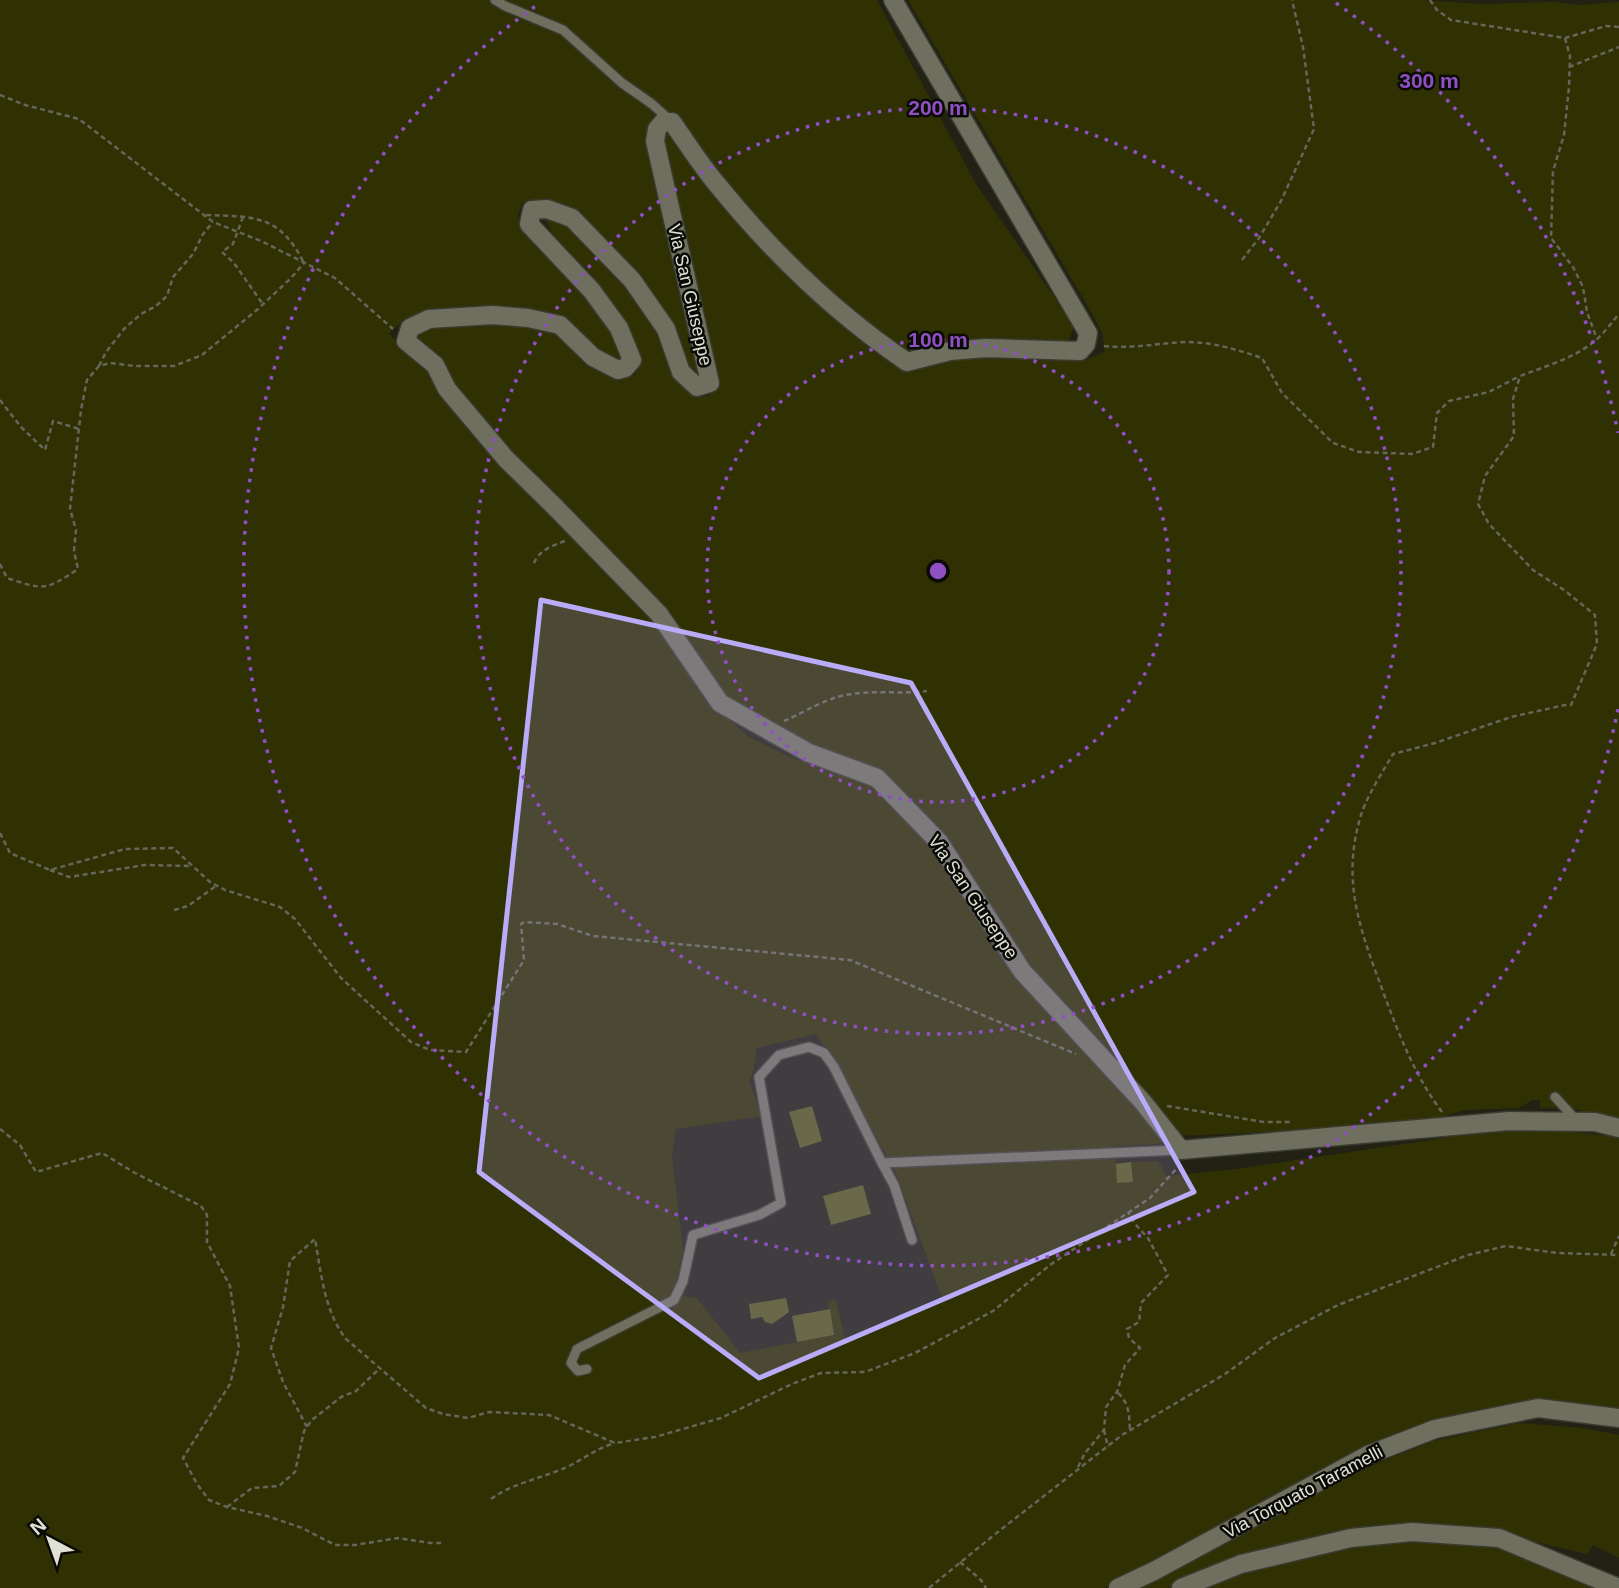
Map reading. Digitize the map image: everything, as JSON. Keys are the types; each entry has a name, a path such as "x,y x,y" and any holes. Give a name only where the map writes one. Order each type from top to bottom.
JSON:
{"street":[{"path":"672,122 716,183 783,258 869,336 907,362 950,351 986,348 1080,351 1086,344 1088,333 893,0"},
{"name":"Via San Giuseppe","path":"672,122 663,122 657,129 655,141 710,383 697,387 681,372 666,329 632,280 572,218 547,209 531,210 528,224 592,291 619,328 632,360 625,368 618,370 593,357 560,325 528,318 493,315 429,318 410,328 406,341 435,365 447,389 506,459 659,614 720,703 809,753 877,778 940,842 1022,971 1187,1150"},
{"path":"1187,1150 1509,1121 1595,1122 1619,1128"},
{"name":"Via Torquato Taramelli","path":"1118,1588 1368,1455 1435,1429 1538,1408 1619,1418"},
{"name":"Via Torquato Taramelli","path":"1181,1588 1201,1578 1253,1561 1351,1538 1412,1532 1499,1538 1619,1588"}],"lane":[{"path":"495,0 563,30 622,83 672,122"},
{"path":"587,1369 578,1371 570,1363 577,1349 674,1300 683,1281 693,1235 759,1215 782,1203 759,1077 779,1055 809,1047 824,1053 835,1066 894,1185 912,1240"},
{"path":"1555,1097 1577,1121"},
{"path":"757,1135 768,1134"},
{"path":"882,1163 1187,1150"}],"path":[{"path":"1242,260 1282,201 1314,129 1303,47 1292,0"},
{"path":"1430,0 1437,10 1451,20 1565,38 1606,26 1619,27"},
{"path":"1565,38 1569,67 1564,135 1553,172 1551,239 1573,267 1583,287 1587,312 1597,339"},
{"path":"1569,67 1619,48"},
{"path":"0,95 25,105 79,119 213,222 335,278 406,341"},
{"path":"206,215 255,218 276,227 292,240 304,263"},
{"path":"243,217 233,244 222,252 234,263 262,303"},
{"path":"0,564 7,578 39,589 78,569 74,551 76,530 70,509 87,380 124,329 167,296 173,277 193,254 203,234 213,222"},
{"path":"99,366 110,363 174,366 202,355 258,309 304,263"},
{"path":"1116,347 1153,347 1187,342 1226,346 1262,358 1282,393 1333,443 1359,452 1412,454 1433,447 1437,413 1449,401 1489,392 1520,376 1568,358 1597,339 1619,314"},
{"path":"1453,1126 1430,1096 1401,1041 1359,925 1354,902 1352,866 1362,814 1393,754 1511,717 1571,705 1597,644 1595,615 1533,570 1489,524 1478,504 1485,476 1514,436 1513,399 1520,376"},
{"path":"0,400 13,418 45,450 53,421 79,429"},
{"path":"534,563 537,555 546,549 568,540 588,540"},
{"path":"769,731 834,698 885,692 927,691"},
{"path":"0,833 10,853 69,877 145,865 191,866"},
{"path":"50,870 125,849 173,848 216,886 281,907 295,919 341,978 366,1004 411,1042 430,1050 466,1052 524,960 521,924 524,922 556,924 593,936 850,960 1076,1054"},
{"path":"174,910 188,906 216,886"},
{"path":"1143,1102 1264,1122 1292,1122"},
{"path":"0,1129 20,1145 36,1172 102,1153 201,1206 208,1215 206,1242 230,1286 239,1348 230,1384 183,1458 209,1500 302,1528 335,1545 355,1545 398,1538 443,1543"},
{"path":"491,1499 511,1487 571,1465 615,1443 656,1437 721,1418 821,1373 864,1372 915,1353 993,1311 1050,1265 1150,1198 1187,1150"},
{"path":"1108,1447 1104,1430 1104,1410 1117,1392 1125,1365 1140,1348 1129,1338 1127,1329 1139,1322 1141,1303 1168,1275 1149,1238 1128,1212"},
{"path":"1611,1254 1619,1236"},
{"path":"307,1427 283,1382 271,1348 283,1307 290,1261 315,1239 325,1292 338,1329 426,1408 468,1419 489,1412 550,1415 615,1443"},
{"path":"929,1588 1130,1431 1225,1374 1275,1338 1338,1305 1468,1255 1506,1246 1557,1253 1619,1255"},
{"path":"227,1507 251,1488 279,1486 293,1473 307,1427 312,1420 341,1396 356,1391 380,1368"},
{"path":"1117,1392 1126,1400 1130,1431"},
{"path":"1078,1470 1085,1453 1104,1430"},
{"path":"960,1562 981,1580 986,1588"}],"highlighted area":[{"path":"541,600 911,683 1194,1192 759,1378 479,1172"}],"shaded area":[{"path":"0,0 877,0 976,184 1074,326 1067,344 904,354 847,311 657,120 702,367 695,374 685,367 668,321 544,201 522,203 518,215 521,230 563,265 593,300 624,350 621,359 609,360 560,321 533,310 427,315 409,319 389,333 406,354 419,360 497,461 620,580 664,633 714,707 749,737 792,758 872,784 924,837 1166,1140 1158,1144 1114,1146 1116,1163 1158,1161 1167,1176 1236,1169 1497,1130 1573,1132 1619,1137 1619,1412 1608,1409 1426,1427 1103,1588 0,1588","holes":["816,1034 896,1173 942,1298 864,1335 845,1339 836,1300 828,1301 834,1335 740,1353 697,1298 674,1294 683,1249 672,1156 676,1129 763,1116 749,1082 757,1048"]},
{"path":"908,0 1420,0 1482,4 1554,2 1578,5 1619,2 1619,1123 1576,1109 1540,1108 1540,1100 1532,1100 1519,1108 1465,1110 1434,1119 1309,1130 1179,1136 1025,963 880,773 808,745 722,693 508,452 441,364 415,343 417,333 424,326 516,324 552,328 598,371 615,380 635,375 640,358 560,251 546,220 552,217 569,223 621,275 658,327 677,374 693,397 708,396 716,385 689,250 659,142 662,131 674,131 753,228 810,292 871,348 904,370 967,357 1086,360 1104,352 1103,335 1094,317"},
{"path":"1520,1423 1582,1428 1619,1435 1619,1558 1593,1545 1587,1554 1519,1538 1413,1526 1230,1560 1168,1588 1131,1588 1337,1480 1433,1441"},
{"path":"1393,1539 1510,1547 1599,1588 1205,1588 1253,1570"}],"building":[{"path":"812,1106 822,1141 800,1148 789,1112"},
{"path":"1131,1162 1133,1182 1117,1183 1116,1164"},
{"path":"863,1185 871,1214 831,1225 823,1196"},
{"path":"786,1298 789,1312 772,1324 765,1322 762,1317 751,1319 749,1304"},
{"path":"830,1309 834,1335 797,1342 792,1316"}]}
